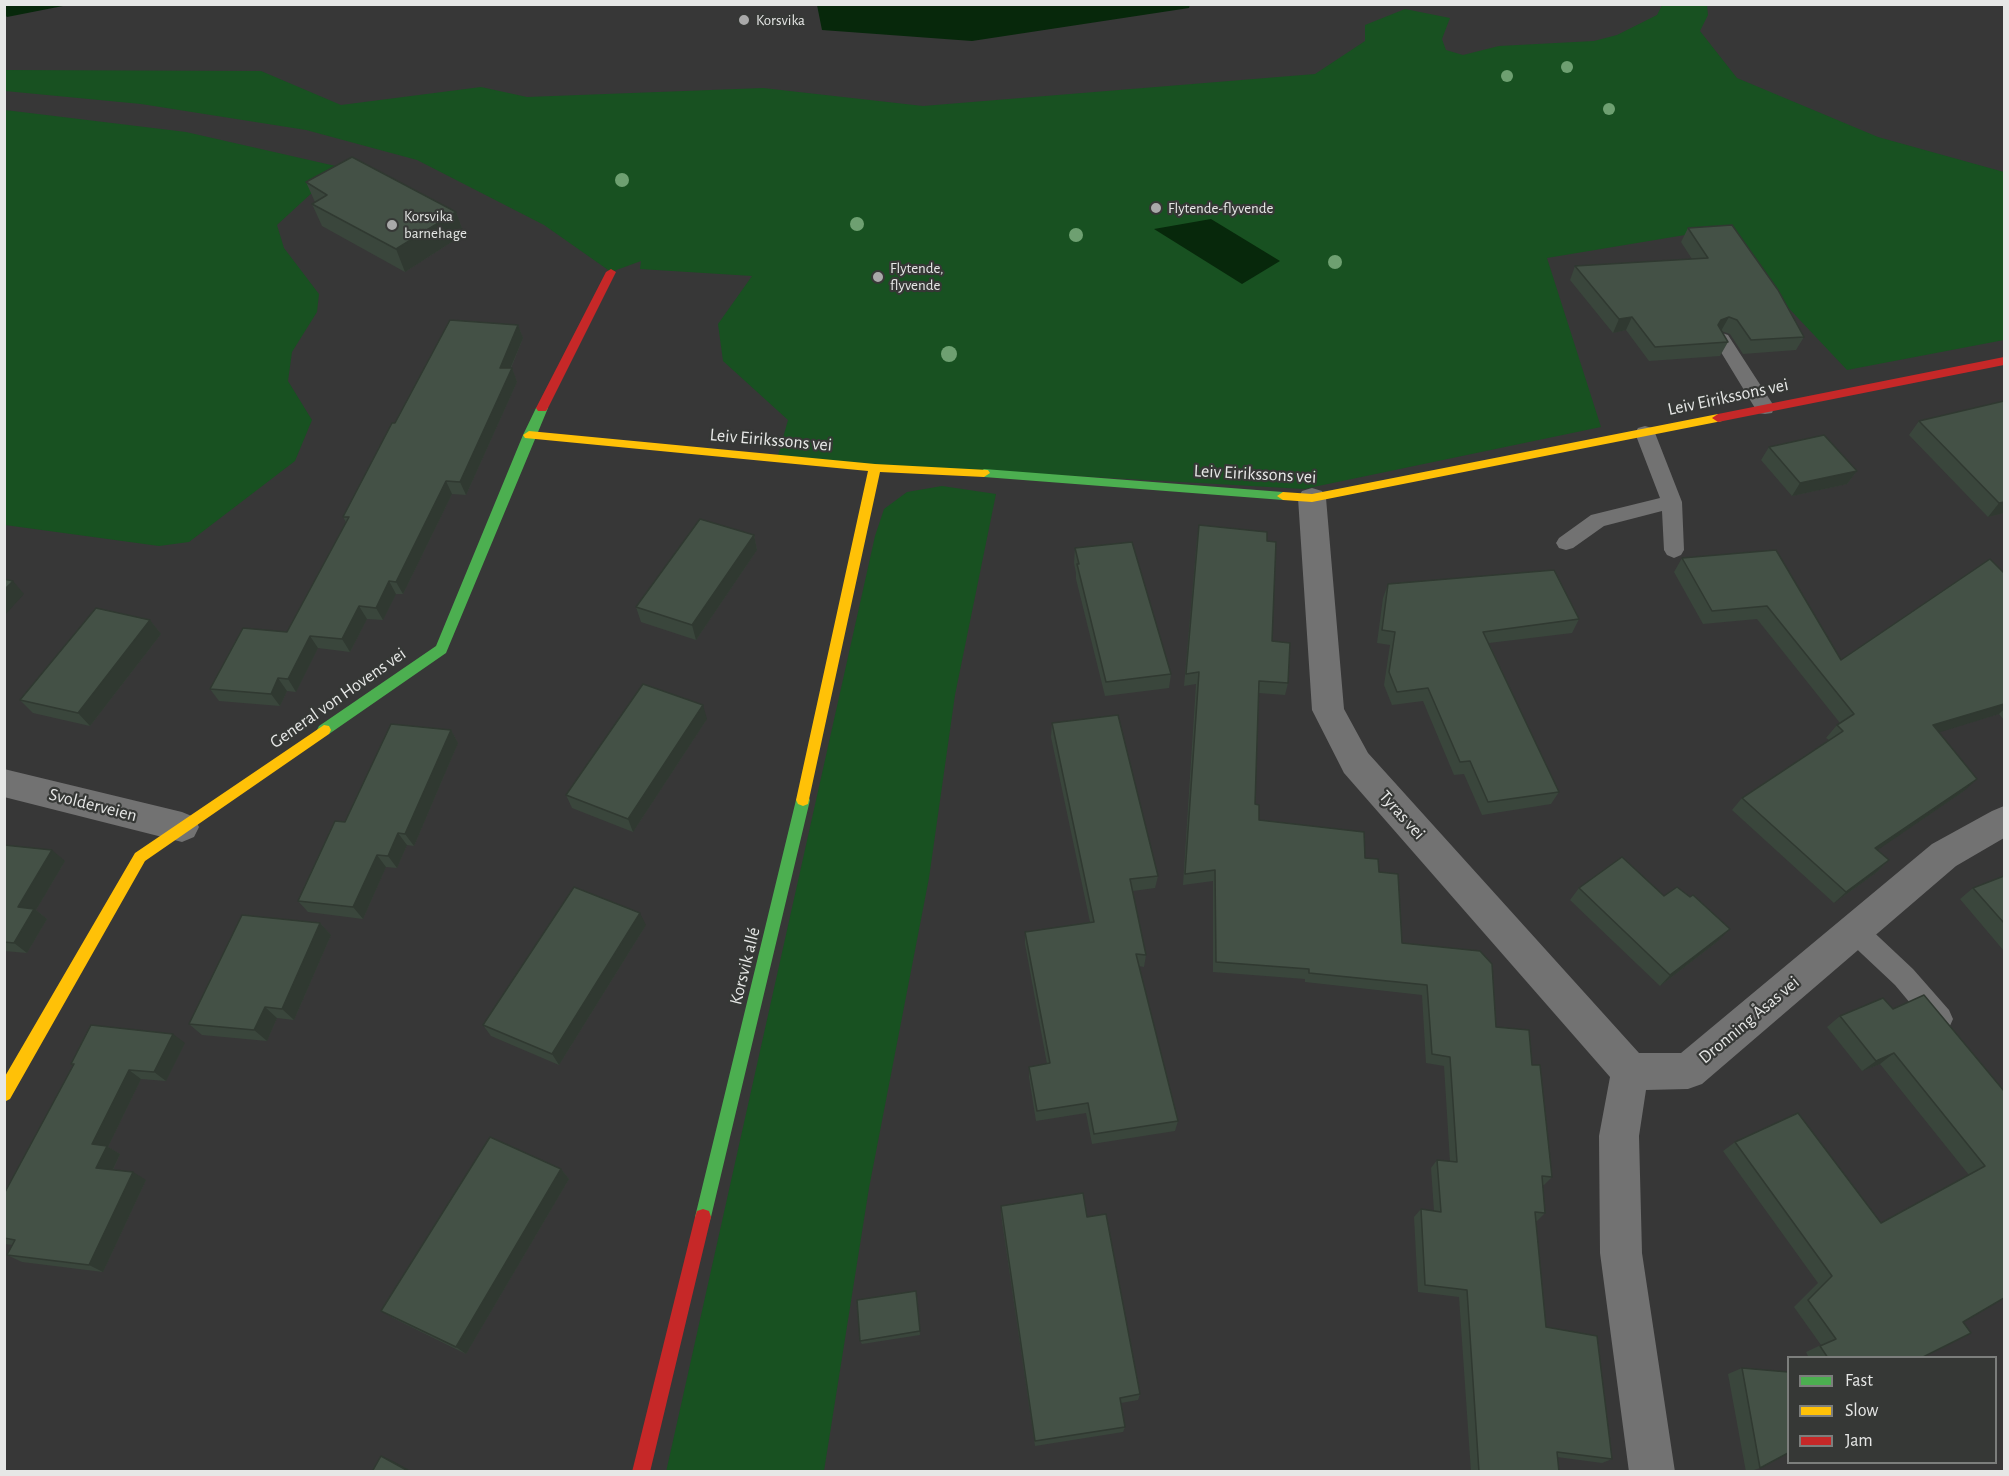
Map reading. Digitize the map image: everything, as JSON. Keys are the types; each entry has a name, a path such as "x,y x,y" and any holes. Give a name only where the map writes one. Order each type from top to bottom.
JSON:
{"street":[{"name":"General von Hovens vei","path":"4,1094 140,856 441,649 529,435 610,272"},
{"name":"Leiv Eirikssons vei","path":"529,435 875,468 954,471 1312,498 2003,362"},
{"name":"Korsvik allé","path":"641,1472 771,938 826,699 875,468"},
{"name":"Tyras vei","path":"1312,498 1328,710 1356,763 1629,1072"},
{"name":"Svolderveien","path":"4,783 182,827"},
{"name":"Dronning Åsas vei","path":"1629,1072 1688,1071 1944,855 2004,821"},
{"path":"1629,1072 1619,1136 1621,1253 1652,1472"}],"lane":[{"path":"1722,339 1765,408"},
{"path":"1645,432 1672,502 1674,550"},
{"path":"1566,543 1598,520 1672,502"},
{"path":"1855,930 1904,977 1954,1036"}],"shaded area":[{"path":"5,4 68,5 7,17"},
{"path":"817,4 1190,5 1189,8 972,41 822,30"},
{"path":"1662,5 1707,5 1708,15 1700,31 1737,78 1878,137 2004,172 2004,340 1847,370 1715,230 1547,258 1601,427 1304,489 777,459 788,420 723,361 718,324 752,276 640,269 641,261 611,272 544,225 417,160 306,130 141,104 5,91 5,70 261,71 341,105 481,87 527,97 763,88 923,106 1315,74 1365,41 1365,25 1405,9 1450,18 1442,39 1446,50 1463,55 1499,46 1594,41 1617,35 1657,15"},
{"path":"5,110 186,132 340,167 277,225 284,248 319,294 317,312 292,352 288,381 312,420 295,461 189,542 159,546 5,525"},
{"path":"1211,219 1280,261 1242,284 1154,229"},
{"path":"942,486 996,494 955,695 929,878 869,1188 824,1471 666,1472 875,536 884,509 907,492"}],"building":[{"path":"352,157 456,212 396,249 312,204 327,195 306,182"},
{"path":"1732,225 1778,290 1804,337 1751,340 1737,320 1729,317 1721,320 1718,325 1728,342 1655,347 1632,317 1619,319 1575,266 1708,258 1688,228"},
{"path":"450,320 518,325 500,368 512,368 460,482 446,481 396,582 389,581 376,608 359,606 342,639 310,636 288,679 278,678 271,694 210,689 243,628 287,632 349,517 343,517 392,423 395,423"},
{"path":"2004,401 2004,502 1999,503 1919,421"},
{"path":"1824,435 1857,471 1800,483 1769,447"},
{"path":"700,519 754,535 692,625 636,607"},
{"path":"1199,525 1267,532 1267,541 1276,542 1272,641 1290,643 1288,683 1259,681 1255,804 1259,805 1259,820 1364,832 1365,858 1378,859 1379,872 1398,874 1402,943 1480,951 1492,964 1496,1027 1529,1030 1532,1065 1540,1065 1552,1177 1542,1176 1545,1213 1535,1212 1546,1327 1597,1336 1612,1459 1557,1452 1559,1472 1479,1472 1467,1290 1425,1285 1421,1209 1441,1212 1437,1160 1457,1162 1450,1057 1432,1054 1427,985 1309,973 1309,969 1216,962 1215,870 1185,874 1199,672 1186,674"},
{"path":"1132,542 1171,674 1106,682 1075,548"},
{"path":"1776,550 1841,660 1990,559 2004,573 2004,704 1933,725 1977,779 1875,848 1889,860 1846,892 1742,798 1843,731 1837,725 1854,714 1767,606 1712,611 1682,558"},
{"path":"1554,570 1579,619 1483,632 1559,792 1488,802 1470,761 1460,762 1428,688 1397,692 1389,672 1395,632 1382,630 1388,584"},
{"path":"4,579 13,581 4,590"},
{"path":"96,608 150,620 78,713 20,700"},
{"path":"643,684 703,705 628,819 566,795"},
{"path":"1118,715 1158,876 1130,879 1146,955 1136,954 1178,1121 1094,1134 1088,1103 1037,1111 1029,1067 1050,1063 1025,932 1094,922 1052,723"},
{"path":"391,724 451,730 405,834 398,833 388,856 377,855 353,907 298,901 335,821 345,822"},
{"path":"4,845 52,850 18,907 34,909 14,943 4,942"},
{"path":"1622,857 1664,896 1677,887 1690,897 1693,895 1730,929 1670,975 1579,888"},
{"path":"2004,876 2004,923 1973,888"},
{"path":"574,887 640,913 552,1054 483,1025"},
{"path":"242,915 320,923 282,1009 265,1007 254,1030 189,1024"},
{"path":"1924,995 2004,1091 2004,1298 1963,1322 1971,1333 1925,1356 1827,1356 1820,1346 1836,1339 1808,1300 1832,1276 1735,1142 1798,1113 1881,1223 1985,1166 1894,1053 1876,1061 1840,1016 1883,998 1893,1009"},
{"path":"91,1025 173,1034 154,1072 129,1070 92,1144 107,1146 96,1168 133,1172 89,1265 7,1255 15,1240 4,1238 4,1194 74,1064 71,1064"},
{"path":"490,1137 561,1169 456,1347 381,1311"},
{"path":"1083,1193 1087,1217 1106,1214 1140,1394 1120,1398 1125,1427 1035,1441 1001,1206"},
{"path":"916,1291 920,1331 860,1341 857,1300"},
{"path":"1742,1368 1787,1372 1787,1454 1760,1468"},
{"path":"381,1456 410,1472 372,1472"}],"traffic: fast":[{"path":"324,730 441,649 542,408"},
{"path":"984,473 1283,496"},
{"path":"703,1217 803,800"}],"traffic: slow":[{"path":"1283,496 1312,498 1718,418"},
{"path":"529,435 875,468 984,473"},
{"path":"803,800 875,468"},
{"path":"4,1094 140,857 324,730"}],"traffic: jam":[{"path":"542,408 611,272"},
{"path":"1718,418 2004,361"},
{"path":"641,1472 703,1217"}],"place":[{"name":"Korsvika","path":"744,20"},
{"name":"Flytende-flyvende","path":"1156,208"},
{"name":"Korsvika barnehage","path":"392,225"},
{"name":"Flytende, flyvende","path":"878,277"}]}
